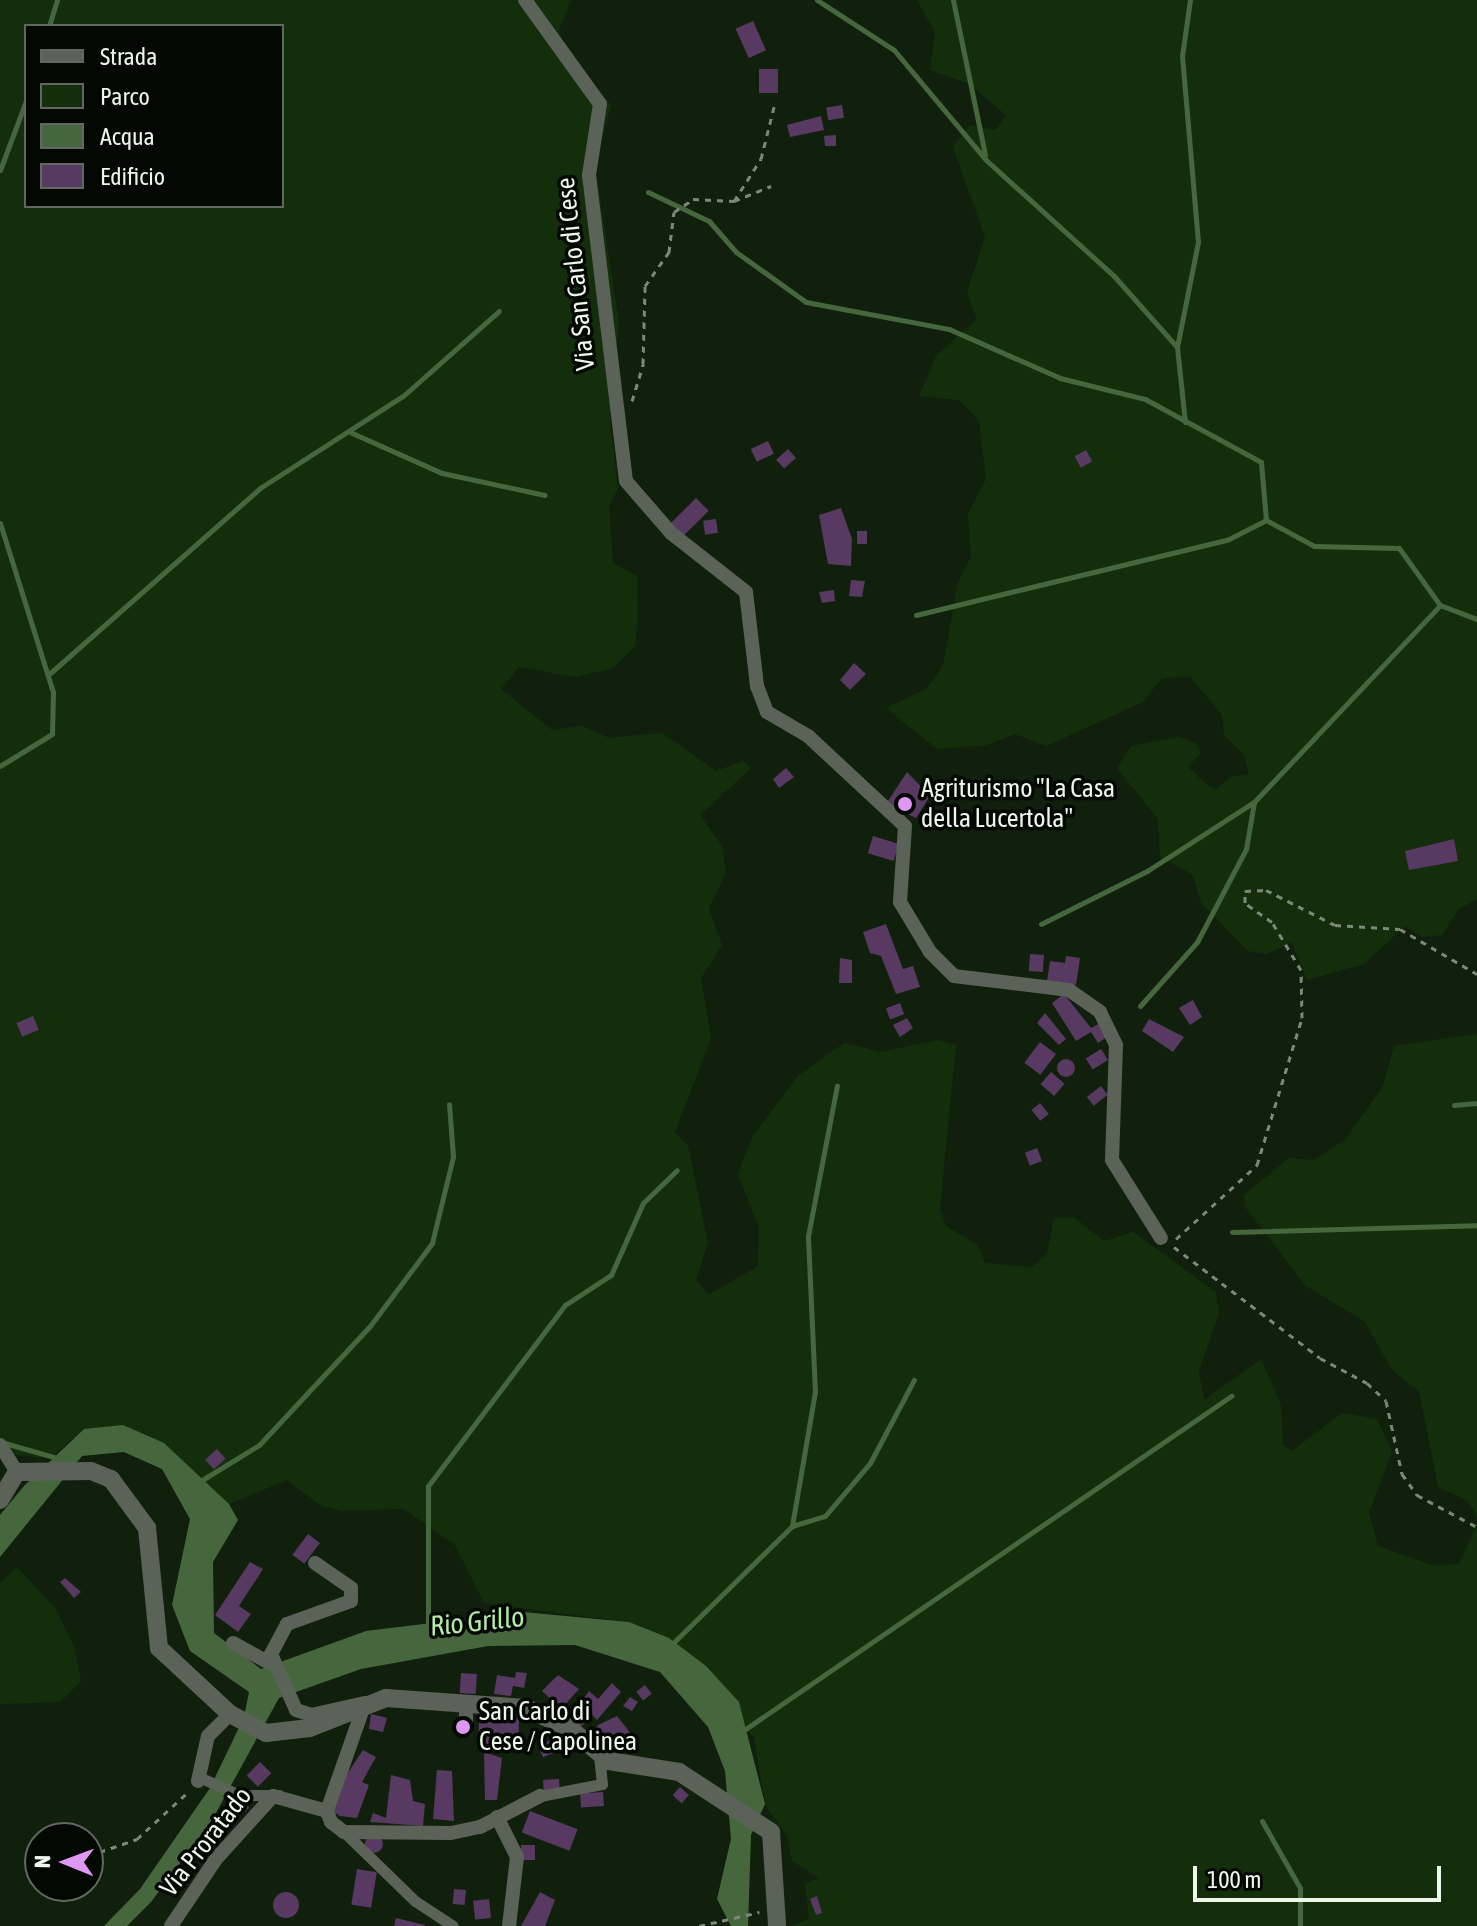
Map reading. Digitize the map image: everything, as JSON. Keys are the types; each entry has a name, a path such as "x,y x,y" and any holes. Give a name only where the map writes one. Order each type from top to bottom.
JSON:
{"street":[{"name":"Via San Carlo di Cese","path":"525,0 600,104 589,175 618,425 632,492 746,592 762,705 808,736 905,826 900,902 930,952 954,976 1082,996 1114,1033 1116,1080 1112,1160 1161,1238"},
{"path":"0,1445 25,1472"},
{"path":"0,1500 25,1472 91,1471 124,1491 147,1528 159,1648 234,1717 266,1733 310,1728 365,1703"},
{"path":"315,1563 351,1588 351,1601 287,1624 271,1644 273,1665 291,1705 311,1715 404,1698 546,1714 596,1752 679,1772 758,1820 776,1852 777,1926"},
{"path":"233,1643 273,1665"},
{"path":"365,1703 327,1811 344,1832 415,1901 453,1926"},
{"path":"466,1707 466,1730"},
{"path":"234,1717 208,1736 201,1779 239,1795 279,1795"},
{"path":"344,1832 451,1833 497,1817 540,1796 602,1784 596,1752"},
{"name":"Via Proratado","path":"171,1926 252,1813 279,1795 327,1811"},
{"path":"497,1817 517,1857 509,1926"}],"path":[{"path":"734,201 761,159 774,107"},
{"name":"Via San Carlo di Cese","path":"618,425 643,364 645,286 669,252 674,212 693,199 734,201 771,186"},
{"path":"1161,1238 1179,1238 1257,1165 1293,1059 1301,970 1272,922 1245,903 1245,891 1266,890 1335,925 1400,929 1477,974"},
{"path":"1161,1238 1320,1358 1367,1383 1386,1401 1402,1474 1417,1495 1477,1527"},
{"path":"104,1854 117,1852 159,1825 201,1779"},
{"path":"699,1926 751,1908"}],"green space":[{"path":"0,0 571,0 559,30 566,53 611,105 595,166 619,322 610,422 618,488 609,507 613,563 637,576 638,617 635,646 613,668 575,677 519,667 501,689 552,730 581,726 609,738 662,733 716,771 743,761 751,768 700,815 722,846 726,872 709,909 722,945 701,978 711,1038 675,1132 688,1146 708,1242 696,1280 708,1295 758,1266 759,1228 738,1174 752,1137 798,1076 844,1043 882,1052 938,1040 956,1045 940,1208 946,1226 978,1245 985,1263 1032,1267 1047,1254 1054,1218 1074,1217 1104,1241 1133,1232 1216,1292 1219,1313 1199,1371 1204,1400 1261,1359 1281,1405 1283,1445 1292,1451 1342,1413 1377,1419 1392,1451 1369,1513 1378,1546 1435,1566 1459,1564 1477,1524 1477,1926 791,1926 809,1919 805,1884 819,1878 792,1861 788,1838 765,1804 754,1737 629,1622 484,1603 455,1545 404,1509 341,1511 320,1505 287,1480 229,1504 164,1443 84,1429 49,1459 1,1453 0,1464"},
{"path":"917,0 1477,0 1477,899 1458,910 1442,935 1422,937 1405,926 1364,964 1307,980 1292,942 1267,954 1248,951 1201,903 1193,875 1160,857 1158,819 1117,768 1131,746 1179,737 1197,744 1201,753 1188,767 1208,786 1217,789 1230,777 1249,774 1244,755 1224,735 1222,715 1190,677 1162,678 1143,702 1046,746 1015,734 987,745 937,749 886,708 926,689 943,666 958,582 971,557 968,513 986,479 979,421 959,400 919,396 936,356 977,319 967,292 985,237 953,147 970,125 996,130 1006,115 969,84 930,70 935,32"},
{"path":"1477,1034 1477,1517 1468,1501 1438,1487 1419,1391 1393,1371 1364,1321 1306,1286 1245,1207 1244,1195 1289,1158 1314,1160 1346,1139 1383,1086 1394,1046"},
{"path":"17,1567 56,1609 74,1647 81,1681 61,1702 0,1704 0,1583"}],"water":[{"name":"Rio Grillo","path":"123,1425 164,1443 229,1504 238,1520 213,1562 214,1633 261,1669 366,1631 523,1612 629,1622 669,1638 706,1666 739,1702 765,1804 751,1835 748,1926 731,1926 717,1899 731,1839 725,1771 708,1727 660,1672 575,1645 488,1646 361,1669 279,1698 212,1820 151,1902 127,1926 104,1926 140,1889 210,1788 244,1717 249,1692 190,1651 172,1605 190,1519 162,1469 124,1452 82,1456 0,1557 0,1515 24,1486 84,1429"}],"building":[{"path":"753,21 766,50 749,58 736,29"},
{"path":"759,69 778,69 778,93 759,93"},
{"path":"842,105 844,118 828,120 826,108"},
{"path":"821,116 824,130 790,137 787,125"},
{"path":"836,135 836,146 825,146 824,136"},
{"path":"768,441 774,454 757,462 751,449"},
{"path":"788,449 796,458 784,469 776,460"},
{"path":"1086,450 1092,461 1081,468 1075,456"},
{"path":"696,498 709,511 682,538 669,525"},
{"path":"841,508 852,539 851,566 828,564 819,515"},
{"path":"716,519 718,533 705,535 703,521"},
{"path":"857,531 867,531 867,544 857,544"},
{"path":"851,580 865,581 862,597 849,596"},
{"path":"834,590 835,601 822,603 819,592"},
{"path":"854,663 866,674 850,690 840,680"},
{"path":"786,768 794,777 779,788 773,779"},
{"path":"907,772 930,796 916,818 886,804"},
{"path":"873,836 899,844 894,861 868,853"},
{"path":"1454,839 1458,861 1409,870 1405,851"},
{"path":"886,924 903,969 913,966 920,987 896,994 881,956 870,953 863,932"},
{"path":"1030,954 1044,955 1043,972 1029,971"},
{"path":"1066,956 1080,958 1076,985 1047,981 1050,961 1065,963"},
{"path":"840,958 852,960 852,983 839,983"},
{"path":"1064,994 1091,1028 1102,1022 1110,1035 1098,1043 1091,1032 1076,1041 1052,1003"},
{"path":"1193,1000 1202,1017 1190,1025 1179,1008"},
{"path":"900,1003 904,1014 890,1019 886,1008"},
{"path":"1045,1013 1066,1039 1059,1045 1037,1023"},
{"path":"33,1016 39,1030 22,1037 16,1023"},
{"path":"907,1018 913,1028 900,1037 893,1025"},
{"path":"1149,1019 1184,1037 1173,1052 1142,1031"},
{"path":"1040,1042 1056,1054 1040,1075 1024,1063"},
{"path":"1101,1049 1108,1060 1093,1070 1086,1059"},
{"path":"1066,1059 1075,1068 1066,1077 1057,1068"},
{"path":"1051,1072 1065,1084 1054,1096 1041,1084"},
{"path":"1101,1086 1108,1095 1094,1106 1087,1097"},
{"path":"1040,1103 1049,1114 1040,1121 1031,1110"},
{"path":"1037,1148 1042,1161 1030,1166 1025,1153"},
{"path":"217,1449 226,1459 214,1469 205,1460"},
{"path":"308,1534 320,1543 304,1564 292,1555"},
{"path":"250,1562 263,1569 239,1606 251,1614 238,1632 215,1615"},
{"path":"65,1578 81,1592 74,1598 60,1582"},
{"path":"516,1672 527,1673 524,1688 513,1686 511,1696 494,1694 497,1675 515,1678"},
{"path":"461,1673 477,1674 476,1694 460,1693"},
{"path":"558,1675 579,1689 561,1709 542,1691"},
{"path":"612,1683 621,1692 597,1720 592,1715 578,1730 567,1723 589,1691 598,1699"},
{"path":"645,1685 652,1694 643,1700 636,1692"},
{"path":"630,1697 638,1702 632,1711 623,1706"},
{"path":"371,1714 387,1718 383,1732 369,1729"},
{"path":"617,1716 631,1734 603,1753 589,1740 598,1725"},
{"path":"479,1717 519,1718 519,1745 479,1744"},
{"path":"560,1736 565,1748 543,1757 538,1745"},
{"path":"363,1750 376,1757 362,1782 369,1785 357,1818 340,1816 334,1812 347,1774"},
{"path":"484,1752 502,1758 497,1800 485,1800"},
{"path":"260,1762 271,1773 258,1787 247,1775"},
{"path":"437,1770 452,1771 454,1821 433,1819"},
{"path":"391,1775 410,1780 413,1801 425,1804 423,1826 370,1822 373,1813 386,1818"},
{"path":"559,1779 560,1792 544,1793 543,1780"},
{"path":"680,1787 689,1795 682,1803 673,1795"},
{"path":"603,1792 604,1806 581,1808 580,1794"},
{"path":"243,1801 249,1808 239,1816 233,1810"},
{"path":"530,1811 578,1829 569,1851 522,1832"},
{"path":"374,1835 383,1844 374,1853 365,1844"},
{"path":"521,1845 535,1845 535,1860 521,1860"},
{"path":"357,1869 377,1872 371,1908 351,1905"},
{"path":"454,1889 466,1890 465,1905 453,1904"},
{"path":"286,1892 295,1896 299,1905 295,1914 286,1918 277,1914 273,1905 277,1896"},
{"path":"540,1892 555,1900 545,1926 521,1926"},
{"path":"817,1896 822,1913 816,1915 810,1899"},
{"path":"489,1899 491,1918 475,1920 473,1901"},
{"path":"396,1918 425,1925 425,1926 394,1926"}],"waterway":[{"path":"50,24 57,0"},
{"path":"817,0 894,50 986,160 1114,276 1177,347"},
{"path":"953,0 985,155"},
{"path":"1185,422 1177,347 1198,242 1182,56 1190,0"},
{"path":"0,170 24,106"},
{"path":"648,192 709,221 736,252 806,302 949,329 1060,378 1145,399 1261,462 1266,520 1314,546 1399,548 1440,605 1477,619"},
{"path":"48,675 260,488 403,396 499,311"},
{"path":"352,433 442,473 545,495"},
{"path":"916,615 1227,540 1266,520"},
{"path":"0,523 53,692 52,734 0,766"},
{"path":"1041,924 1147,871 1254,802 1440,605"},
{"path":"1140,1006 1197,942 1246,849 1254,802"},
{"path":"672,1644 792,1526 815,1392 808,1236 837,1086"},
{"path":"1454,1105 1477,1103"},
{"path":"202,1480 259,1445 370,1326 432,1243 453,1157 449,1104"},
{"name":"Rio Grillo","path":"428,1625 428,1486 565,1305 611,1275 643,1203 677,1170"},
{"path":"1232,1232 1477,1225"},
{"path":"792,1526 825,1516 870,1463 914,1380"},
{"path":"744,1730 1231,1396"},
{"path":"1,1442 57,1458"},
{"path":"1262,1821 1300,1888 1300,1926"}],"place":[{"name":"Agriturismo \"La Casa della Lucertola\"","path":"905,804"},
{"name":"San Carlo di Cese / Capolinea","path":"463,1727"}]}
